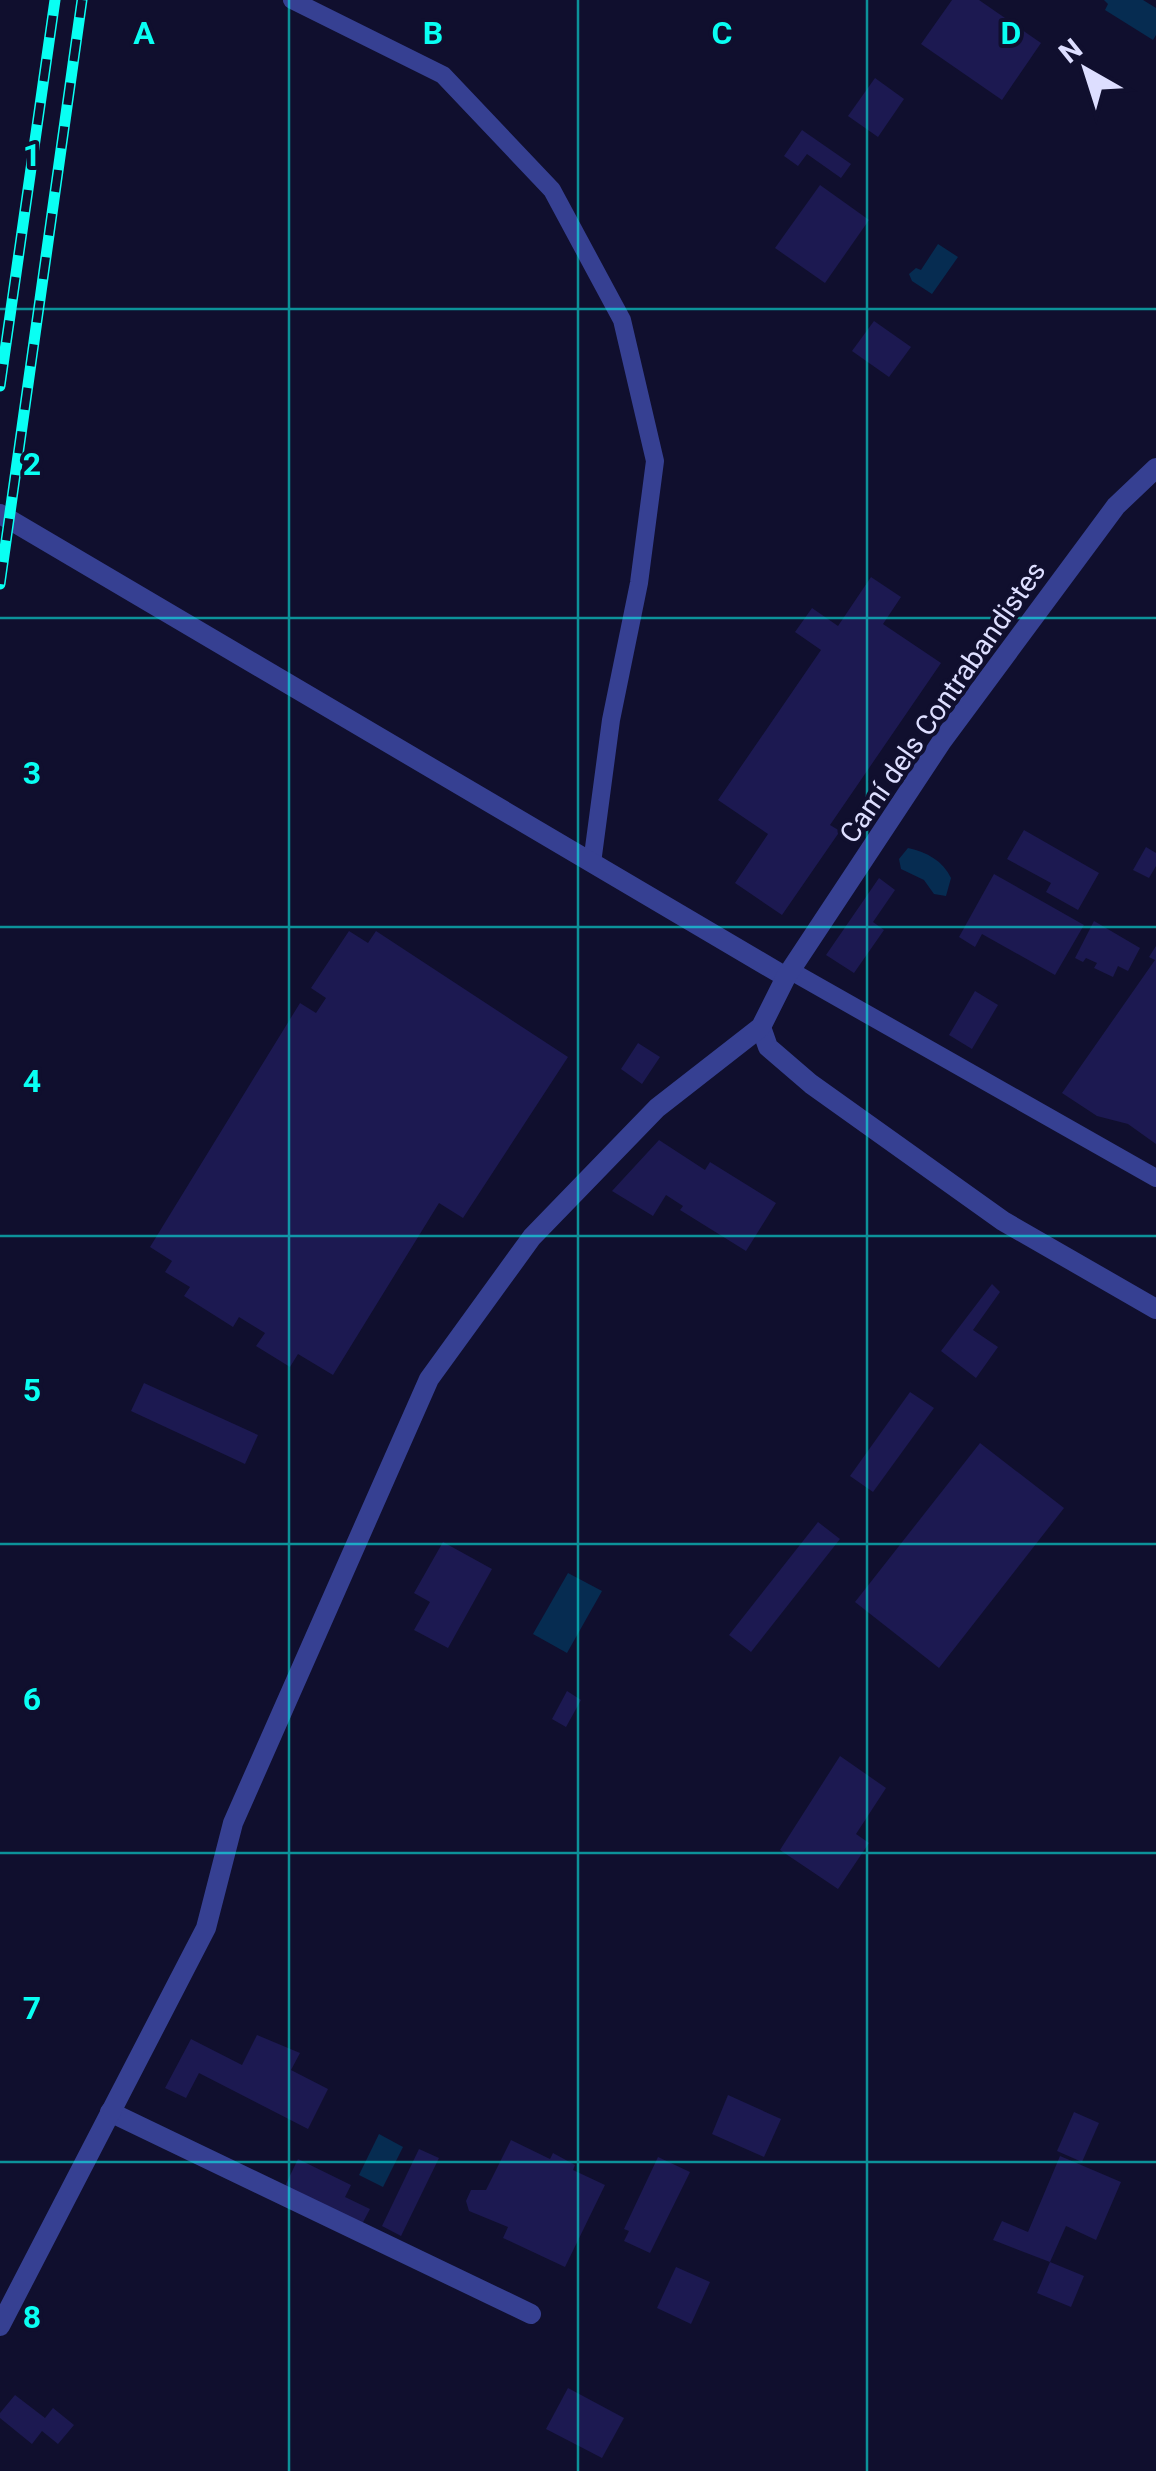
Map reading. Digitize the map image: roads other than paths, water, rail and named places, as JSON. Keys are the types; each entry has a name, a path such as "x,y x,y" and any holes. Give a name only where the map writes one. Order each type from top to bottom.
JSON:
{"street":[{"name":"Camí dels Contrabandistes","path":"761,1027 788,974 942,741 1116,506 1156,468"},
{"path":"0,514 788,974"},
{"path":"0,2326 206,1928 233,1823 429,1380 532,1237 657,1108 761,1027 768,1047 811,1084 1004,1221 1156,1309"},
{"path":"110,2112 531,2314"}],"lane":[{"path":"292,0 443,75 552,190 622,320 654,461 639,583 610,720 592,863"},
{"path":"788,974 1156,1178"}],"water":[{"path":"1104,0 1143,0 1156,8 1153,40 1105,10 1108,4"},
{"path":"938,244 958,257 932,294 912,281 909,274 916,268 921,270"},
{"path":"908,848 928,855 944,867 951,878 946,896 934,894 924,880 901,869 899,859"},
{"path":"568,1573 602,1591 567,1653 533,1634"},
{"path":"379,2134 403,2147 383,2187 359,2175"}],"railway":[{"path":"0,386 55,0"},
{"path":"0,584 82,0"}]}
